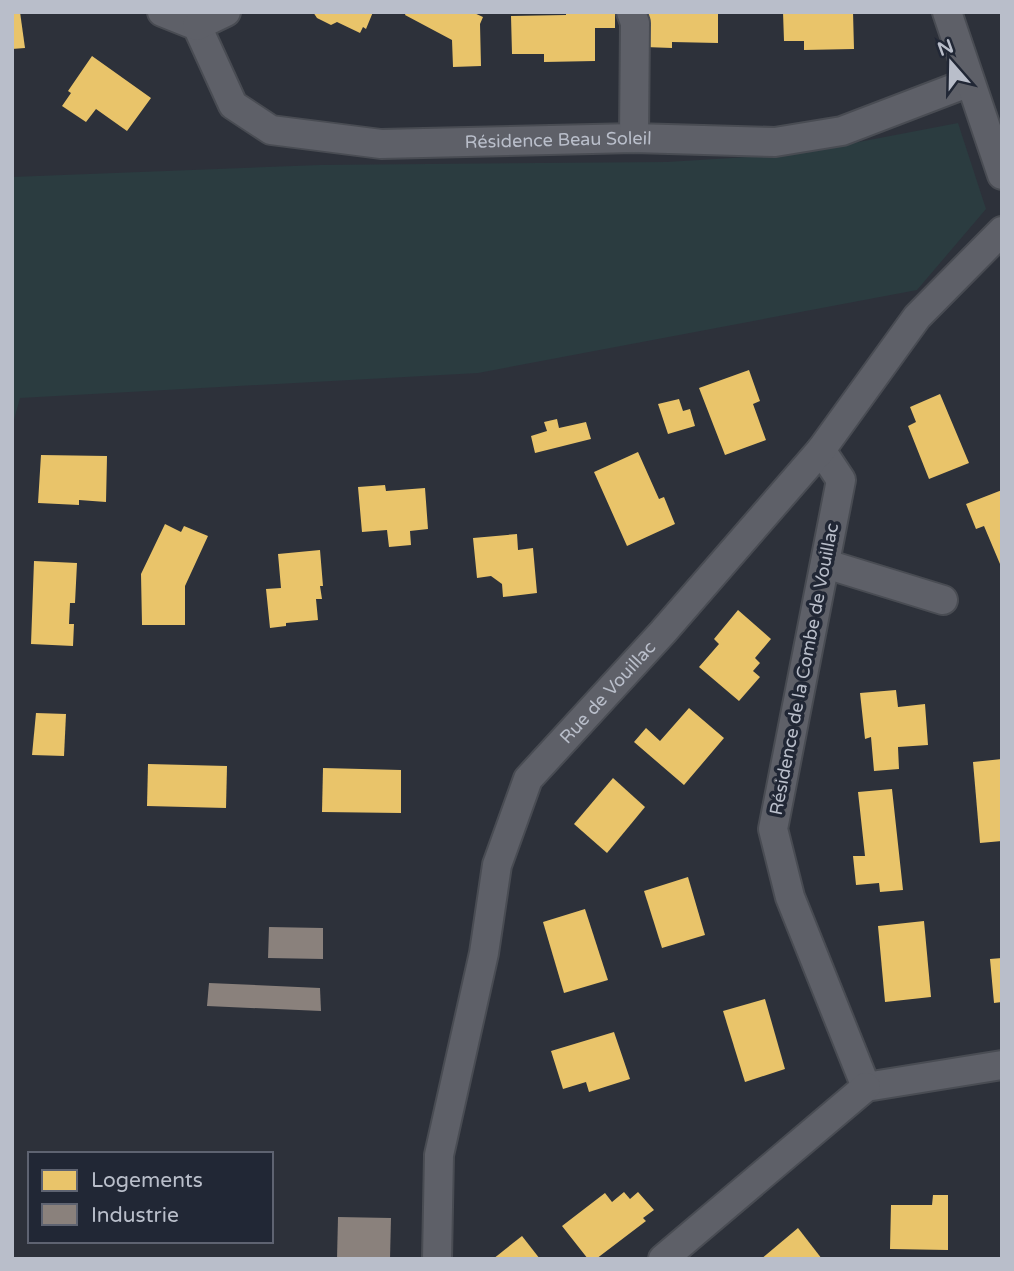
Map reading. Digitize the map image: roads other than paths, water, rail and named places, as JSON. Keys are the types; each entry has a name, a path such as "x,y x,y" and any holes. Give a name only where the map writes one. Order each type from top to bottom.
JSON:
{"street":[{"path":"162,12 197,26 226,12"},
{"path":"631,12 635,23 634,138"},
{"path":"947,12 1002,175"},
{"name":"Résidence Beau Soleil","path":"197,26 233,105 271,130 381,144 634,138 775,142 842,131 970,82"},
{"name":"Rue de Vouillac","path":"437,1259 439,1155 484,953 497,865 528,779 663,632 821,450 916,317 1002,231"},
{"name":"Résidence de la Combe de Vouillac","path":"821,450 841,480 773,829 790,897 866,1087"},
{"path":"826,564 943,600"},
{"path":"663,1259 866,1087 1002,1065"}]}
